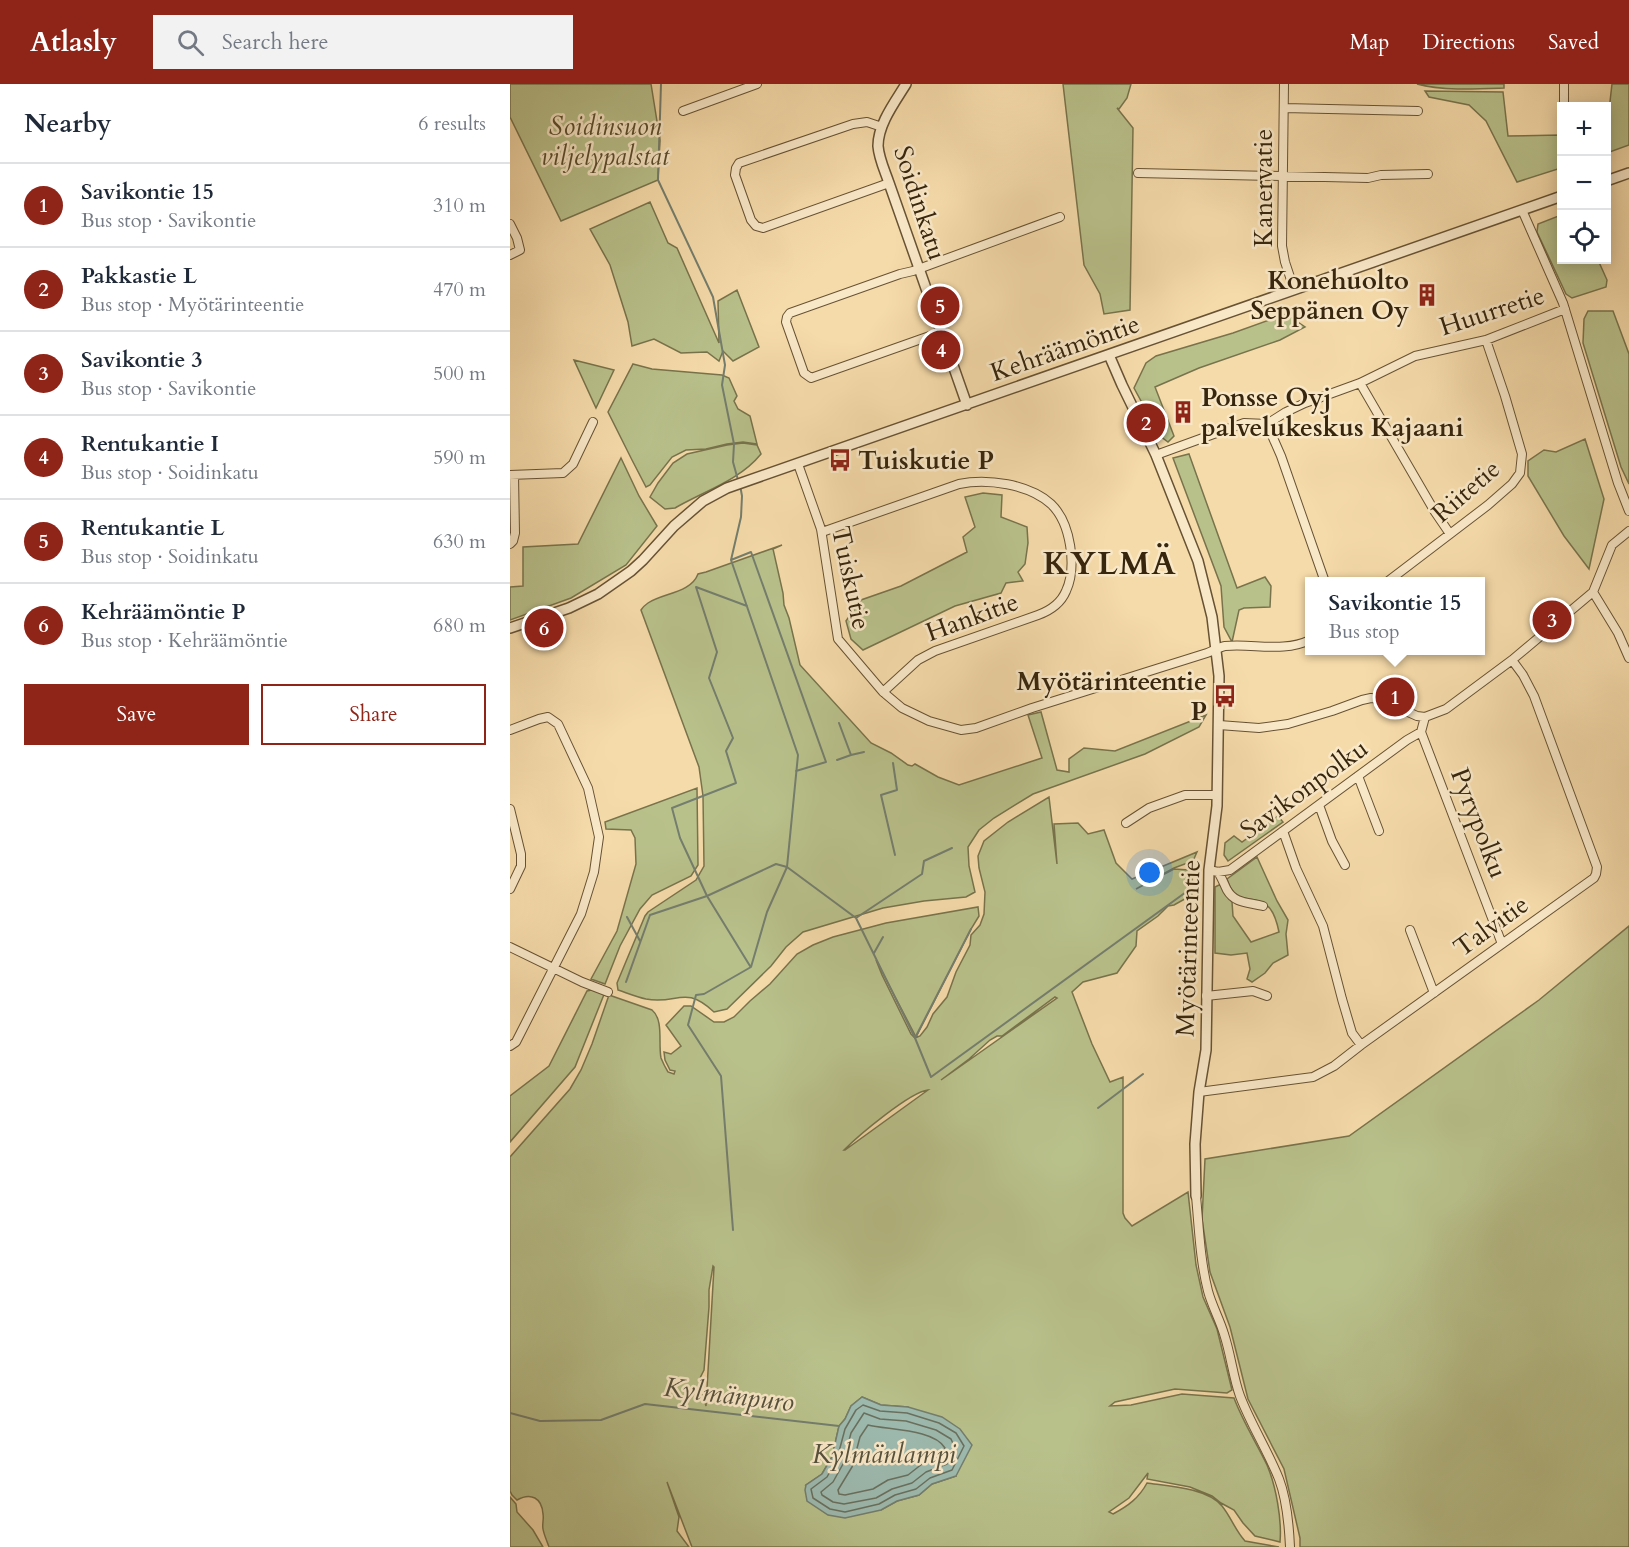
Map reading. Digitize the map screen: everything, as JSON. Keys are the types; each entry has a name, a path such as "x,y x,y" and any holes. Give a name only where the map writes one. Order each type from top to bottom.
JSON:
{"street":[{"path":"683,111 755,84"},
{"name":"Soidinkatu","path":"906,84 882,128 878,148 967,405"},
{"name":"Kanervatie","path":"1284,84 1282,246 1294,289"},
{"path":"1564,84 1564,102"},
{"path":"1284,108 1418,111"},
{"path":"882,128 867,122 853,124 740,163 735,175 751,220 756,226 763,228 889,183"},
{"path":"1138,173 1368,178 1381,174 1428,174"},
{"path":"1611,179 1629,173"},
{"name":"Kehräämöntie","path":"510,628 568,608 598,594 643,561 674,526 703,501 739,483 1557,198"},
{"path":"1522,210 1565,309 1618,483 1629,511"},
{"path":"941,333 811,378 804,373 786,322 790,313 1060,217"},
{"path":"510,224 520,250 510,255"},
{"name":"Huurretie","path":"1267,424 1305,403 1360,382 1415,356 1486,340 1565,309"},
{"name":"Riitetie","path":"1394,577 1506,490 1520,473 1522,454 1486,340"},
{"name":"Myötärinteentie","path":"1109,355 1156,455 1198,561 1212,617 1219,676 1219,725 1214,871 1206,996 1206,1050 1198,1092 1195,1144 1196,1196 1202,1256 1209,1295 1224,1334 1239,1393 1280,1482 1288,1517 1290,1547"},
{"path":"1360,382 1450,534"},
{"path":"510,544 515,533 512,475 563,473 573,464 593,422"},
{"path":"1156,455 1244,423 1267,424 1281,456 1323,577"},
{"name":"Tuiskutie","path":"798,464 821,530 838,639 883,692 902,708 929,721 961,730 976,728 1216,650 1222,646 1285,646 1305,642"},
{"name":"Hankitie","path":"821,530 825,531 959,484 974,481 1000,483 1029,492 1052,505 1064,522 1070,540 1071,568 1066,592 1058,603 1038,615 935,651 918,660 883,692"},
{"path":"1219,725 1259,728 1288,724 1371,698 1379,699 1417,716 1425,717 1446,709 1512,660 1593,592 1612,545 1629,531"},
{"path":"1593,592 1618,633 1629,658"},
{"name":"Talvitie","path":"1198,1092 1312,1077 1334,1066 1594,878 1597,867 1534,696 1512,660"},
{"path":"510,730 539,718 548,717 558,724 588,788 599,837 594,872 581,914 516,1042 510,1046"},
{"path":"1421,732 1425,717"},
{"name":"Pyrypolku","path":"1421,732 1502,944"},
{"name":"Savikonpolku","path":"1214,871 1230,870 1421,732"},
{"path":"1358,776 1379,831"},
{"path":"1126,823 1149,808 1185,795 1217,795"},
{"path":"1319,805 1332,841 1345,865"},
{"path":"510,809 521,866 510,889"},
{"path":"1283,831 1296,868 1323,926 1352,1033 1361,1045"},
{"path":"1214,871 1236,901 1263,906"},
{"path":"1410,930 1434,993"},
{"path":"510,947 608,992"},
{"path":"1206,996 1253,991 1267,996"}],"green space":[{"name":"Soidinsuon viljelypalstat","path":"510,84 651,84 660,140 658,180 561,221 510,117"},
{"path":"1063,84 1131,84 1127,98 1119,109 1117,108 1133,128 1130,310 1104,314 1100,294 1084,265"},
{"path":"1417,84 1504,84 1504,88 1449,89"},
{"path":"1612,84 1629,84 1629,145 1611,152 1611,102"},
{"path":"1425,91 1503,92 1508,136 1557,135 1557,169 1517,182 1486,121 1469,105 1429,97"},
{"path":"650,202 668,243 677,248 719,343 718,301 737,290 759,347 733,361 723,351 719,361 707,352 681,353 654,339 632,346 628,322 610,265 590,229"},
{"path":"1557,217 1557,264 1600,264 1607,280 1606,287 1572,298 1566,294 1537,232 1538,224"},
{"path":"1588,311 1613,311 1629,354 1629,484 1621,467 1583,343 1584,319"},
{"path":"1286,314 1305,327 1280,340 1199,368 1155,387 1174,436 1168,442 1160,436 1134,388 1146,363 1156,356"},
{"path":"574,360 614,370 596,408"},
{"path":"633,364 652,369 722,375 729,378 737,396 734,401 738,409 750,416 757,444 743,442 686,450 672,457 646,487 608,412"},
{"path":"1585,439 1604,499 1589,569 1564,536 1528,476 1528,461 1544,450 1556,452"},
{"path":"743,443 757,445 761,454 732,478 675,508 665,509 650,497 673,463 687,454"},
{"path":"1189,454 1237,588 1265,577 1271,586 1270,607 1239,610 1232,642 1224,627 1221,586 1173,458"},
{"path":"621,458 639,496 657,526 626,565 571,598 510,620 510,587 523,586 523,547 578,544"},
{"path":"983,493 1002,495 1001,517 1027,527 1028,543 1025,564 1018,572 1023,581 1006,583 1001,593 955,606 863,650 851,639 846,621 861,600 901,586 967,552 963,537 975,527 965,497"},
{"path":"782,545 773,549 784,605 800,665 871,743 908,765 915,764 938,777 959,785 1042,758 1028,715 1041,712 1057,770 1069,772 1069,759 1084,748 1115,751 1206,715 1199,727 1145,754 1033,794 994,818 979,830 968,847 969,866 975,892 966,897 883,908 803,932 727,1009 714,1012 704,1004 688,997 657,1000 618,990 617,983 645,916 696,880 704,866 703,796 699,767 641,610 654,600 683,589 698,574"},
{"path":"697,788 698,865 691,876 652,895 640,909 620,946 605,984 591,979 617,931 636,864 635,838 631,830 606,829 605,822"},
{"path":"1049,797 1057,864 1054,824 1078,823 1088,834 1104,830 1116,863 1132,879 1197,852 1193,861 1174,868 1136,889 1174,869 1189,870 1192,875 1192,895 1168,906 1137,931 1136,946 1117,973 1083,982 1072,992 1092,1044 1110,1082 1123,1077 1123,1213 1125,1218 1132,1226 1188,1192 1196,1265 1203,1297 1217,1329 1232,1390 1227,1393 1175,1389 1115,1402 1110,1406 1131,1405 1182,1394 1234,1398 1270,1473 1276,1493 1280,1542 1255,1536 1234,1510 1212,1496 1190,1487 1147,1479 1148,1473 1129,1498 1109,1512 1113,1514 1128,1505 1147,1483 1187,1489 1207,1495 1222,1506 1245,1541 1279,1547 692,1547 667,1482 679,1517 677,1531 689,1547 549,1547 543,1529 542,1508 538,1500 527,1497 517,1500 510,1491 510,1157 570,1089 592,1044 609,995 652,1010 656,1014 661,1058 668,1072 674,1074 675,1071 670,1070 665,1060 664,1052 671,1054 681,1046 666,1025 684,1006 691,1006 714,1022 724,1022 734,1017 770,984 797,954 813,945 833,937 886,923 978,907 979,916 916,1037 876,960 911,1034 915,1038 920,1036 933,1014 947,997 956,972 970,945 971,935 980,925 984,914 985,892 978,856 984,841 1008,822","holes":["1055,997 1057,998 941,1080 990,1040 1002,1036","928,1090 844,1150 885,1115","713,1266 706,1406 699,1380 704,1370 709,1290","862,1397 881,1405 908,1407 956,1476 932,1484 919,1495 897,1501 881,1510 806,1485 822,1474 832,1457 839,1426 851,1406"]},
{"path":"1278,816 1283,822 1228,861 1224,855 1225,843 1234,836 1242,842"},
{"path":"1257,857 1288,920 1286,934 1288,955 1273,963 1265,973 1252,982 1247,979 1250,969 1247,953 1231,955 1215,953 1215,887 1221,884 1232,902 1233,916 1251,942 1279,932 1271,909 1261,902 1237,897 1227,879"},
{"path":"1629,926 1629,1547 1300,1547 1300,1538 1284,1469 1248,1399 1230,1327 1210,1272 1202,1219 1205,1159 1349,1136 1539,1000"},
{"path":"596,989 605,992 575,1067 510,1142 510,1096 549,1066 587,991"},
{"path":"510,1497 516,1504 517,1512 533,1530 543,1547 510,1547"}],"water":[{"name":"Kylmänlampi","path":"862,1397 881,1405 908,1407 942,1417 960,1429 972,1445 956,1476 932,1484 919,1495 897,1501 881,1510 845,1518 828,1515 807,1501 806,1485 822,1474 832,1457 839,1426 851,1406"}],"waterway":[{"path":"661,84 658,180 713,297 725,365 722,385 734,444 733,462 738,480"},
{"path":"733,1230 721,1076 688,1025 696,995 704,994 751,967 767,912 787,867 798,755 731,560 741,517 740,485"},
{"path":"731,560 751,552 826,762 796,771"},
{"path":"747,606 696,587 717,652 709,678 733,738 726,751 736,783 672,808 680,838 707,896 750,966"},
{"path":"839,723 851,755 864,752"},
{"path":"837,760 851,755"},
{"path":"893,763 897,790 881,795 895,855"},
{"path":"626,982 650,915 707,896 776,864 787,867 856,918 922,874 924,861 952,848"},
{"path":"915,1038 931,1077 1193,887"},
{"path":"627,917 640,941"},
{"path":"856,918 915,1038 971,929"},
{"path":"874,953 883,937"},
{"path":"1098,1108 1143,1074"},
{"name":"Kylmänpuro","path":"510,1413 540,1421 601,1420 645,1404 839,1426"}],"place":[{"name":"Konehuolto Seppänen Oy","path":"1427,295"},
{"name":"Rentukantie L","path":"940,306"},
{"name":"Rentukantie I","path":"941,350"},
{"name":"Ponsse Oyj palvelukeskus Kajaani","path":"1183,412"},
{"name":"Pakkastie L","path":"1146,423"},
{"name":"Tuiskutie P","path":"840,460"},
{"name":"Savikontie 3","path":"1552,620"},
{"name":"Kehräämöntie P","path":"544,628"},
{"name":"Myötärinteentie P","path":"1225,696"},
{"name":"Savikontie 15","path":"1395,697"}],"district":[{"name":"KYLMÄ","path":"1110,564"}]}
